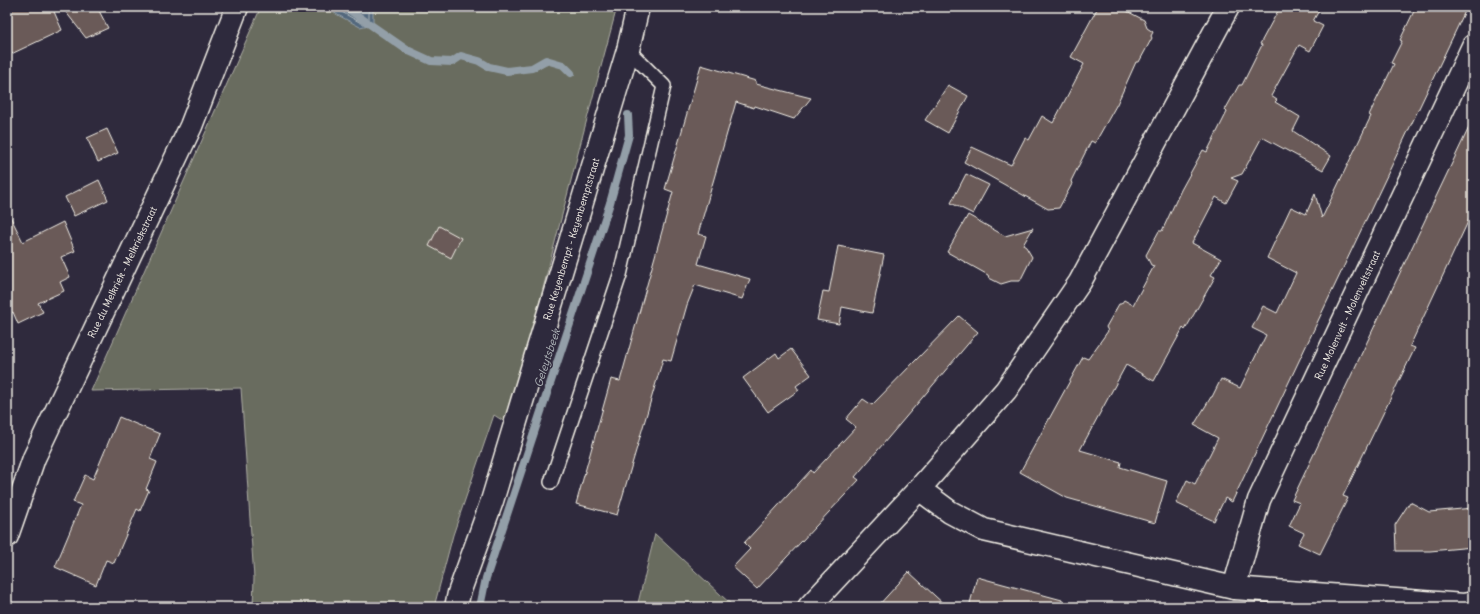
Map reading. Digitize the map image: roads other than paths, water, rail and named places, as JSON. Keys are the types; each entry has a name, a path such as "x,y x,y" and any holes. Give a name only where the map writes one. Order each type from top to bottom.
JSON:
{"street":[{"name":"Rue du Melkriek - Melkriekstraat","path":"7,536 34,458 191,126 237,7"},
{"name":"Rue Keyenbempt - Keyenbemptstraat","path":"456,607 459,593 492,501 628,50 638,7"},
{"path":"809,607 919,489 1006,390 1080,282 1228,7"},
{"name":"Rue Molenvelt - Molenveltstraat","path":"1234,588 1259,500 1473,46"},
{"path":"919,489 950,512 984,530 1234,588 1467,605"}],"lane":[{"path":"551,482 620,275 664,86 628,50"}],"water":[{"path":"327,7 373,7 373,24 360,27 336,14"}],"waterway":[{"path":"345,7 407,50 431,61 452,62 461,56 479,61 489,67 507,71 532,68 546,60 563,65 571,73"},
{"name":"Geleytsbeek","path":"480,607 486,578 610,203 629,135 628,115"}]}
